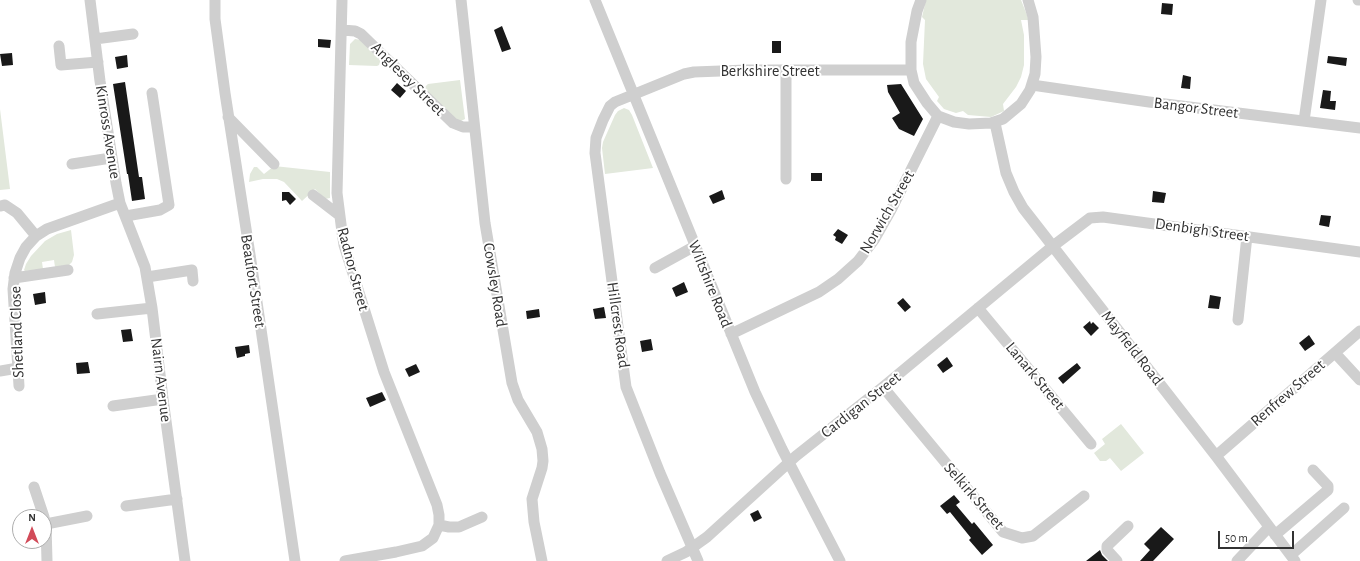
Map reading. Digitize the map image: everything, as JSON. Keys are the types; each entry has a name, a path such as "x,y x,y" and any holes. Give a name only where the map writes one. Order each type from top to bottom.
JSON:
{"street":[{"name":"Kinross Avenue","path":"90,0 111,158 120,203"},
{"name":"Beaufort Street","path":"215,0 215,19 228,117 251,261 295,561"},
{"name":"Radnor Street","path":"342,0 337,194 344,245 372,337 393,396 437,505 439,525"},
{"name":"Cowsley Road","path":"461,0 485,223 512,383 518,400 537,432 542,449 542,468 532,499 534,522 542,561"},
{"name":"Wiltshire Road","path":"595,0 755,392 789,463 840,561"},
{"path":"921,0 912,34 911,70 916,88 927,104 938,116 958,123 975,124 995,123 1003,119 1021,104 1032,85 1036,64 1036,50 1033,17 1028,0"},
{"path":"1304,121 1321,0"},
{"name":"Anglesey Street","path":"342,30 355,31 362,34 453,123 463,127 474,127"},
{"path":"95,39 133,34"},
{"name":"Kinross Avenue","path":"59,46 61,65 98,62"},
{"name":"Berkshire Street","path":"633,94 684,74 694,72 911,70"},
{"path":"786,71 786,179"},
{"name":"Bangor Street","path":"1032,85 1149,102 1360,128"},
{"path":"126,216 160,210 169,205 152,94"},
{"name":"Hillcrest Road","path":"633,94 615,102 610,106 594,145 626,387 698,561"},
{"name":"Norwich Street","path":"731,334 819,292 838,279 858,261 874,240 891,210 938,116"},
{"path":"228,117 274,164"},
{"name":"Mayfield Road","path":"995,123 1006,173 1022,208 1216,456 1293,558"},
{"path":"72,164 111,158"},
{"path":"313,195 339,214"},
{"name":"Nairn Avenue","path":"120,203 145,267 147,277 185,561"},
{"name":"Shetland Close","path":"19,386 13,289 14,278 20,258 26,247 36,236 48,229 120,203"},
{"path":"0,206 6,205 17,213 36,236"},
{"name":"Denbigh Street","path":"1053,246 1090,218 1103,217 1360,252"},
{"path":"1238,320 1248,236"},
{"path":"655,268 695,246"},
{"name":"Cardigan Street","path":"667,561 692,548 707,537 796,456 883,387 1053,246"},
{"path":"14,278 68,270"},
{"path":"147,277 192,270 193,281"},
{"path":"97,314 152,308"},
{"name":"Lanark Street","path":"978,308 1092,444"},
{"name":"Renfrew Street","path":"1216,456 1360,331"},
{"path":"1335,353 1360,380"},
{"path":"0,370 18,368"},
{"name":"Selkirk Street","path":"883,387 1002,532 1022,538 1033,536 1084,496"},
{"path":"112,406 163,400"},
{"path":"1237,561 1272,531 1328,490 1328,486 1313,470"},
{"path":"34,487 41,509"},
{"path":"126,506 177,499"},
{"path":"1293,558 1344,508"},
{"path":"52,519 87,516"},
{"path":"345,561 422,546 433,538 439,525 452,528 459,527 482,517"},
{"path":"1117,561 1107,550 1107,546 1128,526"},
{"path":"46,549 47,561"}],"shaded area":[{"path":"926,0 1021,0 1029,20 1021,20 1024,35 1024,65 1021,77 1016,87 1003,104 1004,111 991,117 968,115 963,111 956,113 944,109 937,101 939,97 926,79 923,64 925,20 922,17"},
{"path":"355,39 361,40 381,59 379,65 349,65 350,44"},
{"path":"460,80 465,119 461,121 456,120 424,88 428,84"},
{"path":"624,108 629,110 632,115 653,168 605,174 602,148 603,142 615,115 618,111"},
{"path":"0,109 10,189 0,190"},
{"path":"274,166 330,172 330,198 325,199 315,189 302,201 284,182 277,179 263,179 249,182 250,174 254,167 257,167 264,174"},
{"path":"71,230 74,255 72,262 69,265 55,267 54,260 42,262 43,269 24,270 31,256 45,241 57,234"},
{"path":"1121,424 1144,453 1121,471 1110,458 1106,461 1100,461 1094,453 1105,444 1102,439"}],"building":[{"path":"1162,3 1173,4 1172,15 1161,14"},
{"path":"502,26 511,49 502,52 494,30"},
{"path":"318,39 331,40 330,48 318,47"},
{"path":"772,41 781,41 781,53 772,53"},
{"path":"12,53 13,65 2,66 0,54"},
{"path":"127,55 128,67 117,69 115,57"},
{"path":"1328,56 1347,58 1346,66 1327,63"},
{"path":"1183,75 1191,77 1190,89 1181,88"},
{"path":"125,82 139,177 142,177 145,199 132,201 113,84"},
{"path":"397,83 406,91 400,98 391,90"},
{"path":"901,84 923,119 914,136 899,129 892,118 900,113 888,92 887,85"},
{"path":"1323,90 1331,91 1330,101 1336,101 1335,110 1320,108"},
{"path":"811,173 822,173 822,181 811,181"},
{"path":"722,190 725,199 713,204 709,196"},
{"path":"1153,191 1166,193 1164,203 1152,202"},
{"path":"282,192 289,192 296,199 290,205 286,200 282,201"},
{"path":"1321,215 1331,216 1329,227 1319,225"},
{"path":"838,229 848,235 842,244 835,240 836,237 833,235"},
{"path":"684,282 688,292 676,297 672,288"},
{"path":"45,292 46,303 35,305 33,294"},
{"path":"1210,295 1221,297 1219,309 1208,308"},
{"path":"903,298 911,307 905,312 897,303"},
{"path":"604,307 606,318 595,319 593,309"},
{"path":"539,309 540,317 527,319 526,311"},
{"path":"1090,321 1091,324 1093,322 1099,328 1091,336 1083,327"},
{"path":"131,329 133,341 123,342 121,330"},
{"path":"1309,335 1315,344 1305,351 1299,343"},
{"path":"651,339 653,350 642,352 640,341"},
{"path":"249,345 250,353 237,358 235,347"},
{"path":"947,357 953,366 943,373 937,365"},
{"path":"88,362 90,373 77,374 76,363"},
{"path":"1077,363 1081,368 1063,384 1058,378"},
{"path":"416,364 420,372 409,377 405,369"},
{"path":"382,392 386,400 370,407 366,398"},
{"path":"954,495 960,502 956,505 972,524 974,522 993,545 982,555 969,540 971,538 950,512 947,514 940,506"},
{"path":"758,510 762,518 754,522 750,514"},
{"path":"1161,527 1174,539 1153,561 1140,561 1150,550 1144,544"},
{"path":"1100,550 1102,555 1108,561 1086,561"}]}
